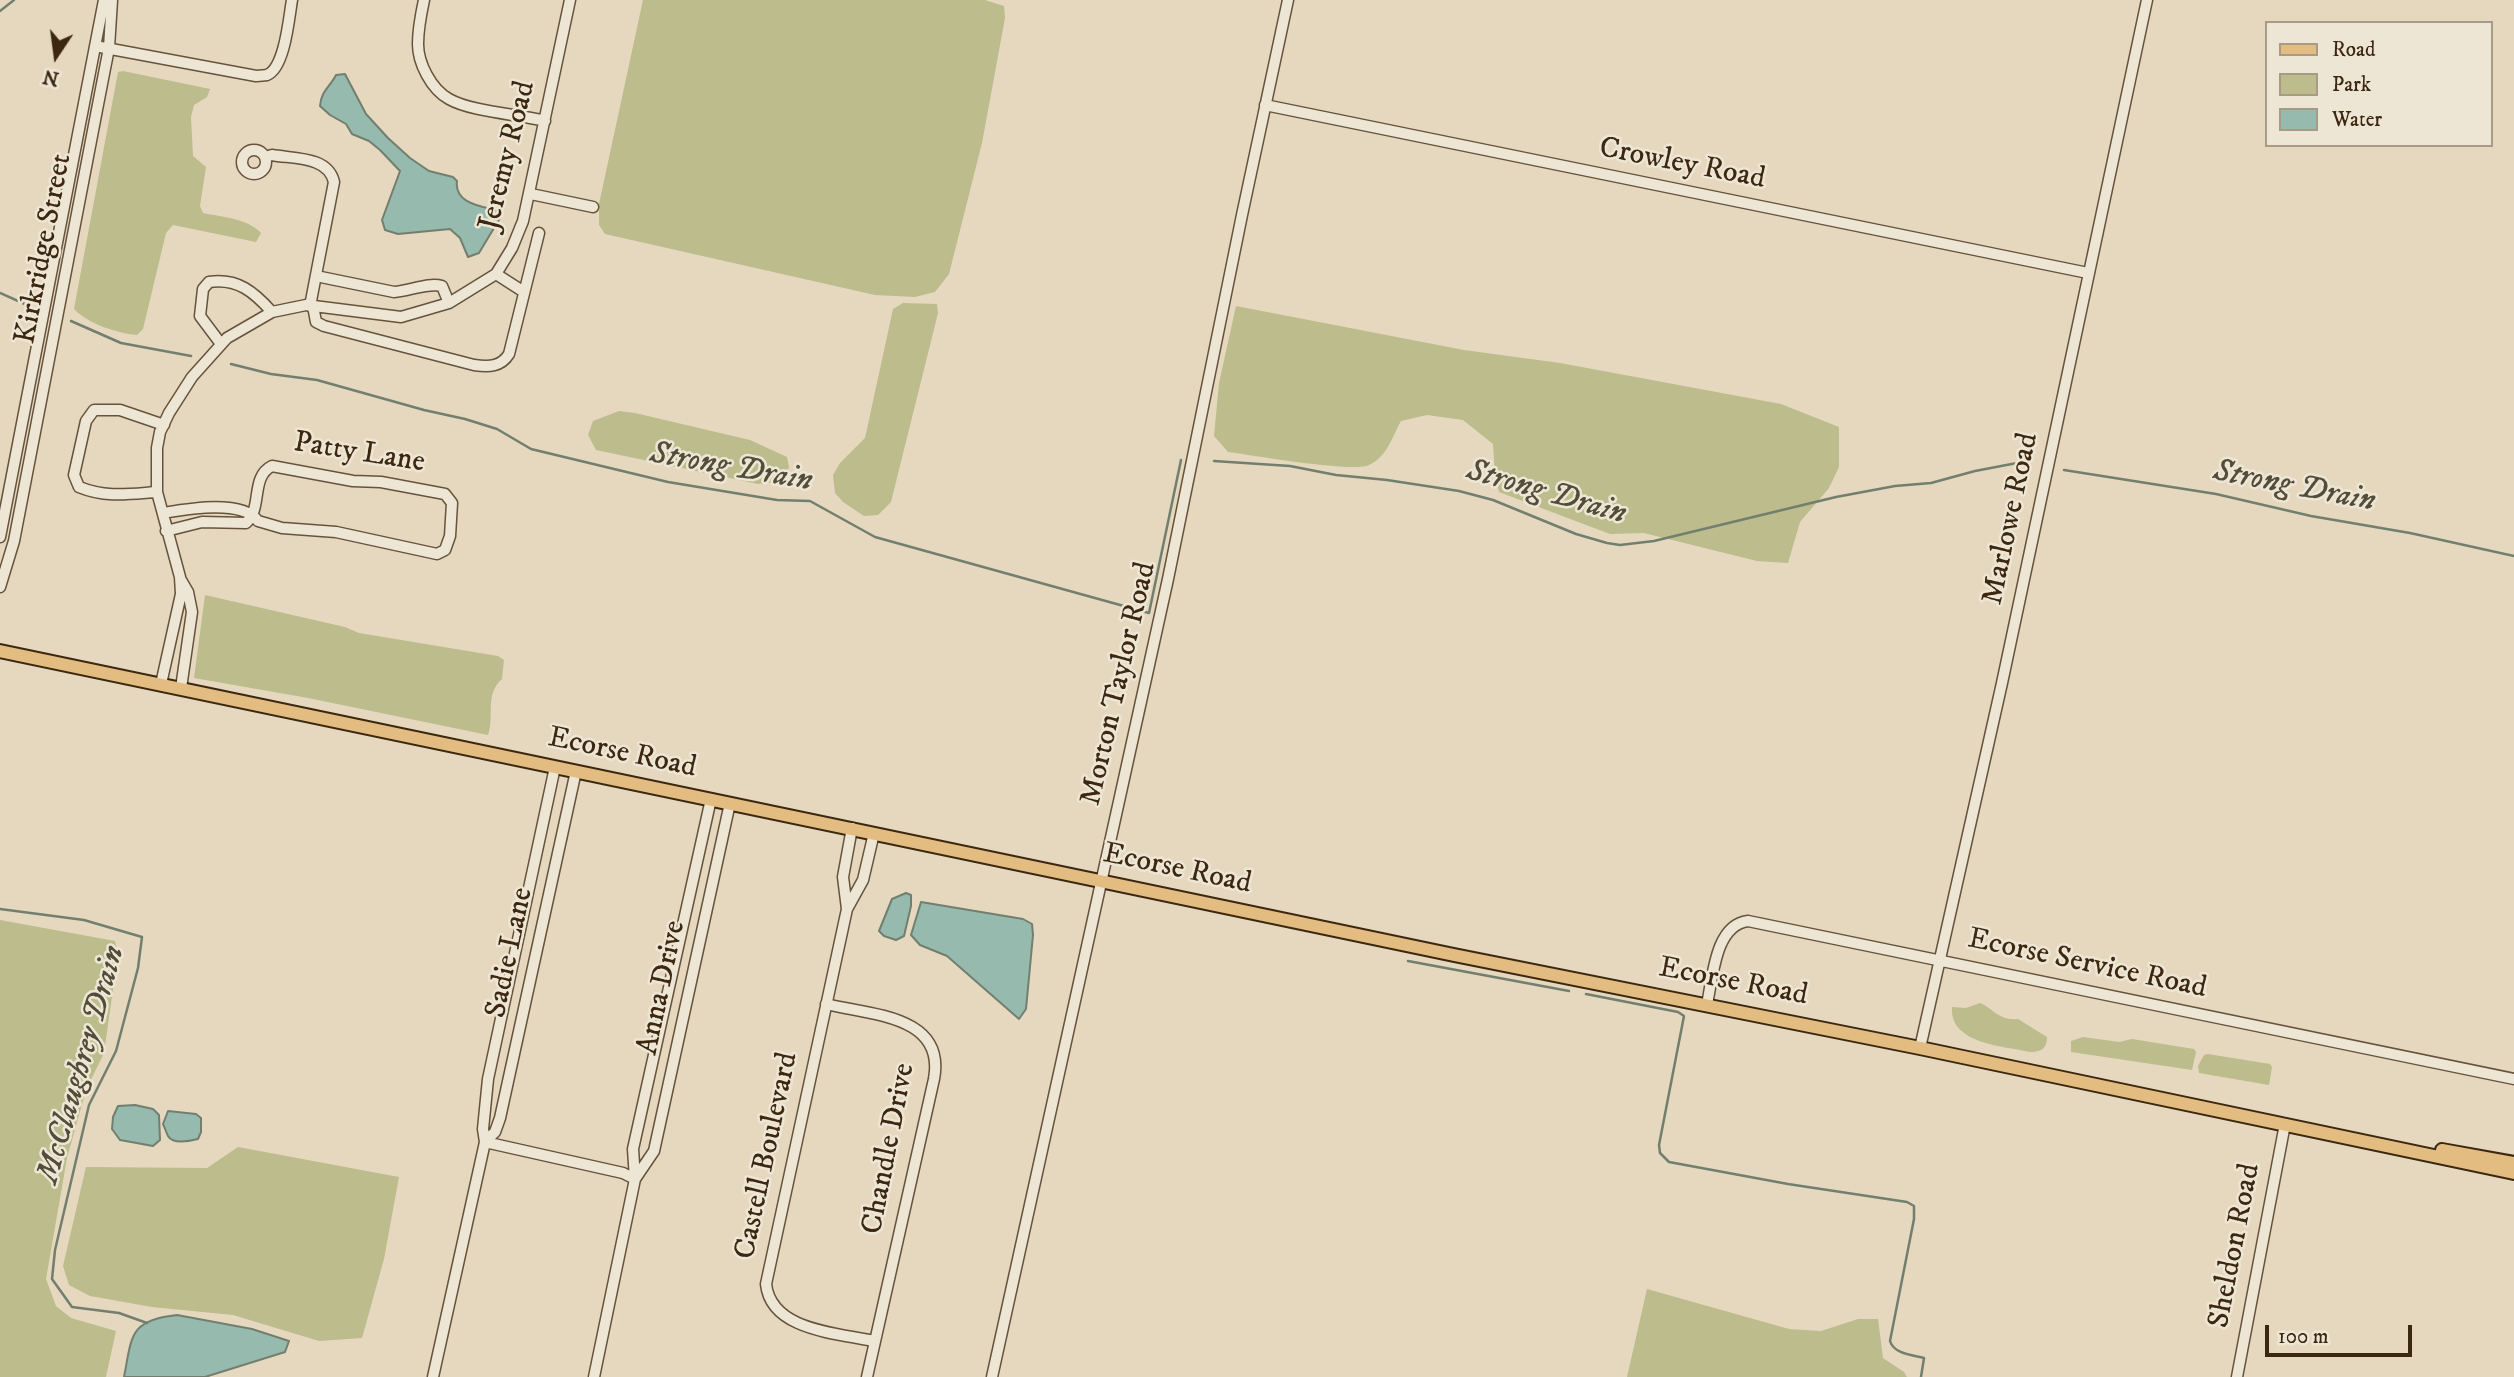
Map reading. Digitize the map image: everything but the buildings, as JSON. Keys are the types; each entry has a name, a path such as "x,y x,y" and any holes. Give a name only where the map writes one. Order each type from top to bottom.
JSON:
{"main road":[{"name":"Ecorse Road","path":"0,651 2514,1173"},
{"name":"Ecorse Road","path":"2345,1137 2409,1144 2514,1163"}],"street":[{"name":"Kirkridge Street","path":"0,537 104,0"},
{"name":"Kirkridge Street","path":"0,587 21,505 109,48 112,0"},
{"path":"95,46 256,76 267,75 275,69 282,52 292,0"},
{"path":"424,0 418,41 419,56 426,74 438,90 448,99 463,104 545,121"},
{"name":"Jeremy Road","path":"181,688 192,612 188,592 180,577 166,531 157,492 157,448 164,425 192,377 221,344 238,330 272,312 286,307 312,306 401,317 449,303 496,274 519,234 531,194 570,0"},
{"name":"Morton Taylor Road","path":"992,1377 1168,579 1288,0"},
{"name":"Marlowe Road","path":"1920,1048 2147,0"},
{"name":"Crowley Road","path":"1265,105 2088,273"},
{"path":"265,157 272,155 321,163 329,168 332,174 334,182 312,306 316,322 324,326 487,367 505,361 539,233"},
{"path":"531,194 593,206"},
{"path":"496,274 524,292"},
{"path":"316,276 394,292 435,284 442,286 449,303"},
{"path":"221,344 200,316 203,289 209,282 251,290 272,312"},
{"path":"157,492 114,495 94,493 79,487 74,475 86,421 94,410 120,410 164,425"},
{"name":"Patty Lane","path":"163,513 201,506 246,510 258,521 282,528 336,532 437,554 444,550 450,536 452,503 450,498 441,492 382,482 353,481 272,466 261,475 253,515"},
{"path":"166,531 202,522 246,523 253,515"},
{"name":"Jeremy Road","path":"161,684 178,610 180,577"},
{"name":"Sadie Lane","path":"433,1377 485,1142 483,1129 488,1079 555,766"},
{"name":"Sadie Lane","path":"485,1142 495,1132 500,1118 576,771"},
{"name":"Anna Drive","path":"593,1377 635,1180 633,1149 711,799"},
{"name":"Anna Drive","path":"635,1180 653,1151 730,803"},
{"name":"Castell Boulevard","path":"847,909 843,877 852,828"},
{"name":"Castell Boulevard","path":"874,833 863,880 847,909 767,1275 770,1301 780,1313 794,1322 874,1341"},
{"name":"Ecorse Service Road","path":"1707,1004 1722,938 1730,928 1742,922 1753,922 2514,1079"},
{"name":"Chandle Drive","path":"826,1004 911,1025 927,1038 935,1058 934,1079 867,1377"},
{"name":"Sheldon Road","path":"2237,1377 2285,1124"},
{"path":"485,1142 623,1173 635,1180"}],"green space":[{"path":"643,0 985,0 1004,6 1005,18 982,143 949,274 935,292 915,297 875,295 605,234 599,225 599,204"},
{"path":"118,72 210,89 207,97 194,105 191,117 193,156 206,167 200,206 203,213 242,221 261,233 256,242 173,225 166,233 143,329 137,335 103,327 74,309"},
{"path":"903,303 937,304 938,313 891,502 878,515 864,516 835,493 833,475 840,463 865,438 893,309"},
{"path":"1236,306 1464,350 1560,363 1781,404 1839,427 1839,467 1829,488 1800,522 1788,563 1757,561 1644,533 1610,534 1499,492 1493,444 1463,420 1427,415 1401,421 1380,457 1369,465 1359,467 1228,452 1214,436 1219,383"},
{"path":"619,411 750,440 787,457 789,467 784,481 758,484 596,450 588,435 593,421"},
{"path":"205,595 345,627 359,633 498,656 504,660 502,679 493,692 488,735 194,678"},
{"path":"0,920 115,941 118,954 104,1053 86,1090 67,1158 46,1279 56,1306 71,1318 116,1331 106,1377 0,1377"},
{"path":"1980,1003 2001,1016 2018,1019 2047,1037 2045,1047 2030,1052 1993,1045 1969,1036 1959,1029 1953,1019 1952,1007 1966,1008"},
{"path":"2083,1037 2119,1042 2132,1039 2194,1049 2196,1052 2192,1070 2071,1052 2071,1041"},
{"path":"2204,1055 2270,1064 2272,1067 2269,1085 2199,1073 2198,1066"},
{"path":"238,1147 399,1177 384,1259 362,1338 319,1341 233,1315 152,1307 90,1296 69,1285 63,1266 86,1167 207,1168"},
{"path":"1647,1289 1789,1329 1821,1331 1858,1319 1878,1319 1883,1358 1907,1377 1627,1377"}],"water":[{"path":"345,74 366,114 410,158 429,171 453,177 464,199 499,211 500,218 479,253 468,257 460,238 450,229 398,234 385,230 382,220 400,171 369,141 352,134 346,124 320,106 324,93 336,75"},
{"path":"906,893 911,895 911,906 904,936 896,940 884,936 879,931 892,899"},
{"path":"921,902 1023,919 1032,924 1026,1009 1019,1019 947,956 920,945 911,935"},
{"path":"135,1105 153,1109 159,1115 160,1140 153,1146 120,1140 112,1129 118,1106"},
{"path":"168,1111 196,1114 201,1118 198,1139 182,1142 170,1139 163,1124"},
{"path":"177,1315 252,1329 289,1341 285,1352 205,1377 124,1377 135,1332 150,1321"}],"waterway":[{"path":"0,11 14,0"},
{"name":"Strong Drain","path":"0,293 27,305"},
{"name":"Strong Drain","path":"71,321 121,343 191,356"},
{"name":"Strong Drain","path":"231,364 271,374 317,380 465,419 497,429 531,449 668,482 777,500 810,501 875,537 1149,613 1181,460"},
{"name":"Strong Drain","path":"1214,461 1290,466 1336,475 1459,491 1493,500 1576,534 1620,545 1654,541 1836,497 1895,486 1931,483 1975,471 2028,463"},
{"name":"Strong Drain","path":"2064,470 2216,494 2311,516 2410,533 2514,556"},
{"name":"McClaughrey Drain","path":"0,909 84,920 142,937 138,968 116,1051 89,1105 55,1250 52,1279 72,1307 119,1313 147,1323"},
{"path":"1408,961 1569,991"},
{"path":"1586,994 1678,1012 1684,1016 1659,1145 1660,1153 1669,1162 1907,1202 1914,1206 1914,1219 1890,1341 1895,1349 1924,1358 1921,1377"}]}
